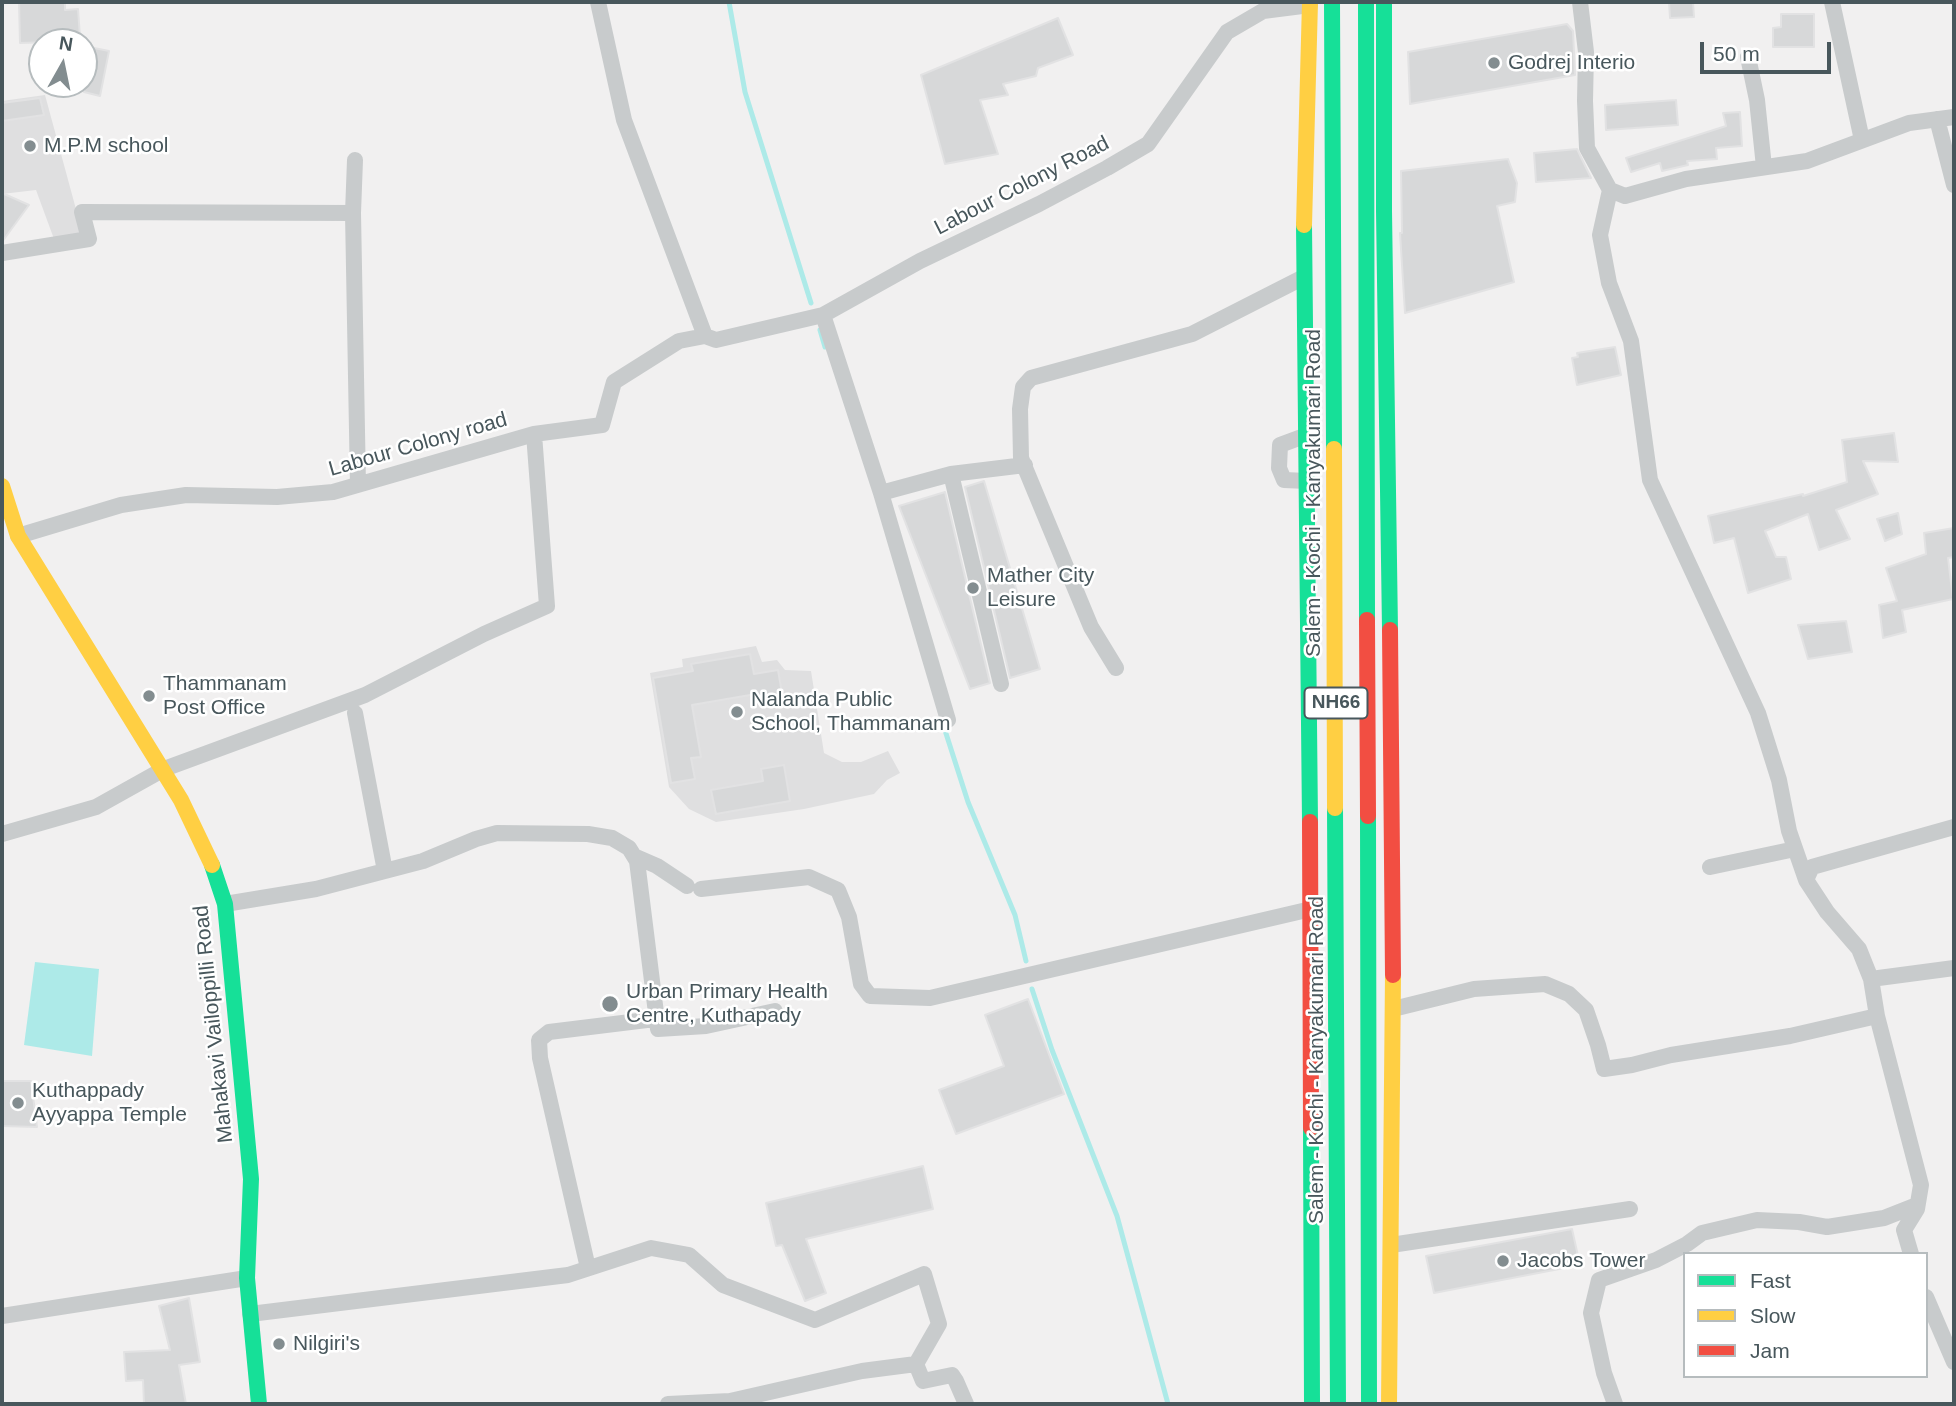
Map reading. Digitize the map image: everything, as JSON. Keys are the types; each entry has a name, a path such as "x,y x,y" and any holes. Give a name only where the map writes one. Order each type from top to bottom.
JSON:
{"main road":[{"name":"Salem - Kochi - Kanyakumari Road","path":"1332,2 1350,144 1368,658 1369,1404"},
{"name":"Salem - Kochi - Kanyakumari Road","path":"1338,1404 1335,460 1350,144 1366,2"},
{"path":"1384,2 1393,1009 1389,1404"},
{"path":"1310,3 1304,277 1311,909 1312,1404"},
{"name":"Mahakavi Vailoppilli Road","path":"2,486 6,515 164,769 200,837 217,875 226,904 251,1179 247,1278 259,1404"},
{"path":"1368,658 1390,656"}],"street":[{"path":"598,2 624,120 705,336"},
{"path":"1580,2 1586,52 1587,148 1610,190 1625,196 1686,179 1807,161 1909,123 1954,117"},
{"path":"1832,2 1862,140"},
{"name":"Labour Colony Road","path":"705,336 716,340 823,315 920,261 1096,174 1148,144 1227,32 1263,11 1310,3"},
{"path":"1748,57 1757,100 1764,167"},
{"path":"1937,119 1954,185"},
{"path":"355,160 353,213 358,485"},
{"path":"1610,190 1600,235 1609,283 1631,341 1650,480 1758,713 1779,780 1789,831 1806,880 1827,912 1859,949 1871,979 1877,1016 1921,1185 1917,1205 1904,1230 1910,1252"},
{"path":"2,253 89,239 82,212 353,213"},
{"path":"1116,668 1091,627 1020,458 1023,387 1031,378 1192,334 1304,277"},
{"path":"823,315 881,493 948,720"},
{"name":"Labour Colony road","path":"18,536 121,505 186,495 277,497 333,492 534,434 603,425 614,382 679,341 705,336"},
{"path":"2,834 96,807 164,769 365,695 484,634 547,607 534,434"},
{"path":"1307,435 1280,445 1279,468 1284,480 1307,481"},
{"path":"1307,460 1335,460"},
{"path":"881,493 951,474 1025,465"},
{"path":"951,474 1001,684"},
{"path":"355,713 385,871"},
{"path":"1806,880 1812,867 1954,827"},
{"path":"226,904 316,889 423,861 476,839 511,832 588,834 612,838 629,848 637,861 658,1029 706,1027 775,1011"},
{"path":"1710,867 1795,849"},
{"path":"634,856 694,888 809,877 838,890 849,917 861,984 870,996 930,998 1311,909"},
{"path":"1871,979 1954,968"},
{"path":"1393,1009 1474,989 1545,984 1569,994 1586,1010 1604,1069 1790,1036 1877,1016"},
{"path":"589,1268 540,1058 539,1040 549,1032 655,1019"},
{"path":"1615,1404 1604,1373 1591,1313 1599,1280 1656,1260 1688,1244 1702,1233 1757,1220 1799,1222 1827,1227 1884,1218 1917,1205"},
{"path":"1391,1245 1630,1209"},
{"path":"250,1314 568,1275 651,1248 689,1255 723,1286 815,1320 924,1273 939,1324 916,1364"},
{"path":"2,1316 247,1278"},
{"path":"1928,1302 1954,1362"},
{"path":"668,1404 730,1401 862,1371 916,1364"},
{"path":"916,1364 923,1381 951,1375 966,1404"}],"shaded area":[{"name":"M.P.M school","path":"46,98 83,235 54,239 36,190 2,194 2,101"},
{"name":"Nalanda Public School, Thammanam","path":"756,646 762,662 777,660 785,670 811,671 824,753 842,762 861,762 888,751 900,773 887,780 874,794 804,809 716,822 689,809 669,787 650,673 683,667 682,659"}],"water":[{"path":"35,962 99,969 92,1056 24,1045"}],"building":[{"path":"19,2 65,2 65,10 78,9 79,28 28,28 28,43 20,43"},
{"path":"1669,2 1693,2 1694,17 1670,18"},
{"path":"1781,14 1814,14 1814,47 1773,47 1773,28 1781,27"},
{"path":"1058,18 1073,55 1038,68 1036,76 1003,84 1008,95 980,100 998,154 945,164 921,75"},
{"name":"Godrej Interio","path":"1567,24 1573,31 1575,75 1410,104 1408,52"},
{"path":"98,49 109,51 98,96"},
{"path":"40,98 44,115 2,121 2,103"},
{"path":"1676,100 1678,125 1606,130 1605,105"},
{"path":"1740,112 1742,146 1716,148 1717,159 1687,161 1688,165 1662,171 1660,163 1631,172 1626,158 1726,126 1723,113"},
{"path":"1577,149 1591,178 1536,182 1534,153"},
{"path":"1508,159 1517,183 1515,202 1497,206 1514,282 1405,313 1400,233 1401,171"},
{"path":"2,193 29,205 2,242"},
{"path":"1615,347 1621,375 1577,385 1572,358 1578,357 1577,353"},
{"path":"1894,433 1898,462 1863,461 1878,494 1836,510 1850,539 1819,550 1808,514 1765,531 1776,557 1786,557 1791,579 1748,593 1734,538 1714,543 1708,516 1803,496 1847,482 1842,440"},
{"path":"984,481 1040,669 1010,678 965,487"},
{"path":"945,492 990,683 970,689 899,506"},
{"path":"1898,513 1902,534 1885,541 1877,519"},
{"path":"1954,528 1954,557 1948,558 1953,599 1902,610 1906,632 1883,638 1879,605 1897,601 1886,568 1926,554 1924,533"},
{"path":"1846,621 1852,652 1808,659 1798,625"},
{"name":"Nalanda Public School, Thammanam","path":"750,654 754,674 778,670 783,699 761,702 756,694 692,705 701,757 691,758 695,779 671,783 653,678 693,671 691,664"},
{"name":"Nalanda Public School, Thammanam","path":"784,765 790,801 716,814 711,790 763,781 761,769"},
{"path":"1028,999 1064,1094 956,1134 939,1090 1004,1066 985,1015"},
{"name":"Kuthappady Ayyappa Temple","path":"2,1081 31,1081 37,1127 2,1126"},
{"path":"923,1166 933,1209 806,1239 826,1293 805,1301 782,1245 776,1246 766,1203"},
{"name":"Jacobs Tower","path":"1572,1229 1580,1265 1434,1293 1426,1256"},
{"path":"189,1298 200,1362 179,1365 186,1404 144,1404 143,1380 126,1381 124,1352 170,1350 159,1306"}],"waterway":[{"path":"729,2 745,92 811,303"},
{"path":"820,330 825,347"},
{"path":"942,721 968,802 1015,915 1026,961"},
{"path":"1032,989 1052,1050 1117,1216 1168,1404"}],"traffic: fast":[{"path":"1332,2 1334,449"},
{"path":"1366,2 1367,620"},
{"path":"1384,2 1390,630"},
{"path":"1304,225 1310,822"},
{"path":"1335,808 1338,1404"},
{"path":"1368,816 1369,1404"},
{"path":"212,865 225,904 251,1179 247,1278 259,1404"},
{"path":"1311,1128 1312,1404"}],"traffic: slow":[{"path":"1304,225 1310,2"},
{"path":"1334,449 1335,808"},
{"path":"2,486 18,536 181,800 212,865"},
{"path":"1389,1404 1393,975"}],"traffic: jam":[{"path":"1367,620 1368,816"},
{"path":"1390,630 1393,975"},
{"path":"1310,822 1311,1128"}],"place":[{"name":"Godrej Interio","path":"1494,63"},
{"name":"M.P.M school","path":"30,146"},
{"name":"Mather City Leisure","path":"973,588"},
{"name":"Thammanam Post Office","path":"149,696"},
{"name":"Nalanda Public School, Thammanam","path":"737,712"},
{"name":"Urban Primary Health Centre, Kuthapady","path":"610,1004"},
{"name":"Kuthappady Ayyappa Temple","path":"18,1103"},
{"name":"Jacobs Tower","path":"1503,1261"},
{"name":"Nilgiri's","path":"279,1344"}]}
